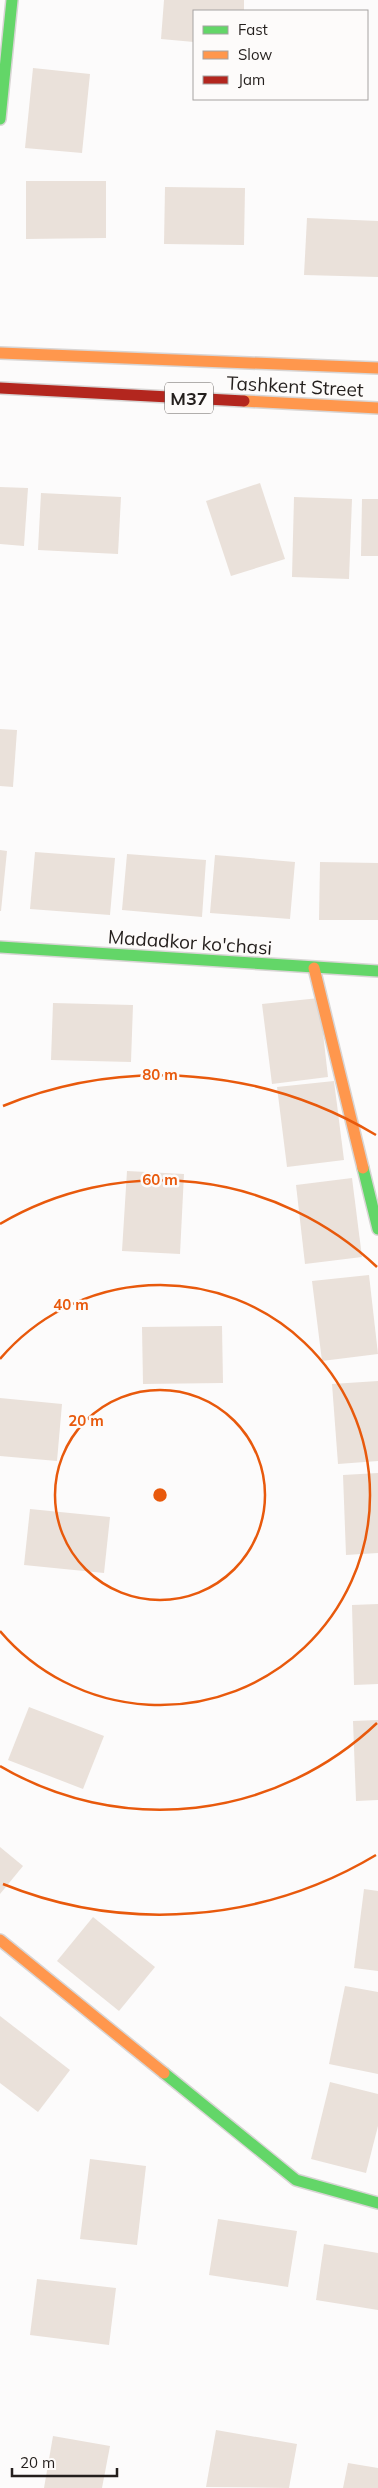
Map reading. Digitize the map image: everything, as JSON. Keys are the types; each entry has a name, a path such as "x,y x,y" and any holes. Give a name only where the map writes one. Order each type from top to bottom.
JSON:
{"main road":[{"path":"0,119 12,0"},
{"name":"Tashkent Street","path":"0,353 378,368"},
{"name":"Tashkent Street","path":"0,388 378,408"},
{"name":"Madadkor ko'chasi","path":"0,947 378,971"},
{"path":"314,968 378,1229"},
{"path":"0,1940 296,2180 378,2203"}],"building":[{"path":"164,0 244,0 244,10 193,10 193,42 161,39"},
{"path":"33,68 90,74 82,153 25,148"},
{"path":"26,181 106,181 106,238 26,239"},
{"path":"165,187 245,188 244,245 164,244"},
{"path":"307,218 378,221 378,277 304,275"},
{"path":"260,483 285,559 231,576 206,501"},
{"path":"0,487 28,488 24,546 0,544"},
{"path":"41,493 121,497 118,554 38,550"},
{"path":"294,497 352,499 349,579 292,577"},
{"path":"362,499 378,499 378,556 361,556"},
{"path":"0,729 17,730 13,787 0,786"},
{"path":"0,850 7,851 1,911 0,911"},
{"path":"35,852 115,858 110,915 30,909"},
{"path":"127,854 206,860 202,917 122,910"},
{"path":"215,855 295,862 290,919 210,913"},
{"path":"320,862 378,863 378,920 319,920"},
{"path":"319,998 328,1077 272,1084 262,1004"},
{"path":"53,1003 133,1005 131,1062 51,1060"},
{"path":"334,1081 344,1160 287,1167 277,1087"},
{"path":"127,1171 184,1174 180,1254 122,1251"},
{"path":"352,1178 362,1257 305,1264 296,1185"},
{"path":"369,1275 378,1354 322,1361 312,1281"},
{"path":"222,1326 223,1383 143,1384 142,1327"},
{"path":"378,1381 378,1461 338,1464 332,1384"},
{"path":"0,1398 62,1404 57,1461 0,1456"},
{"path":"378,1473 378,1553 346,1555 343,1475"},
{"path":"30,1509 110,1517 104,1573 24,1565"},
{"path":"378,1604 378,1684 354,1685 352,1605"},
{"path":"29,1707 104,1736 83,1789 8,1760"},
{"path":"378,1720 378,1800 356,1801 353,1721"},
{"path":"0,1847 23,1866 0,1894"},
{"path":"364,1889 378,1891 378,1971 354,1968"},
{"path":"93,1917 155,1967 119,2011 57,1961"},
{"path":"345,1986 378,1992 378,2074 329,2064"},
{"path":"0,2016 70,2070 38,2112 0,2083"},
{"path":"330,2082 378,2094 378,2126 366,2173 311,2159"},
{"path":"90,2159 146,2166 137,2245 80,2239"},
{"path":"218,2219 297,2231 288,2287 209,2275"},
{"path":"324,2244 378,2253 378,2310 316,2300"},
{"path":"37,2279 116,2288 109,2345 30,2335"},
{"path":"216,2430 297,2444 289,2488 206,2487"},
{"path":"53,2436 110,2446 102,2488 44,2488"},
{"path":"348,2463 378,2468 378,2488 343,2488"}],"traffic: fast":[{"path":"0,119 12,0"},
{"path":"0,947 378,971"},
{"path":"363,1168 378,1229"},
{"path":"164,2073 296,2180 378,2203"}],"traffic: slow":[{"path":"0,353 378,368"},
{"path":"244,401 378,408"},
{"path":"314,968 363,1168"},
{"path":"0,1940 164,2073"}],"traffic: jam":[{"path":"0,388 244,401"}]}
